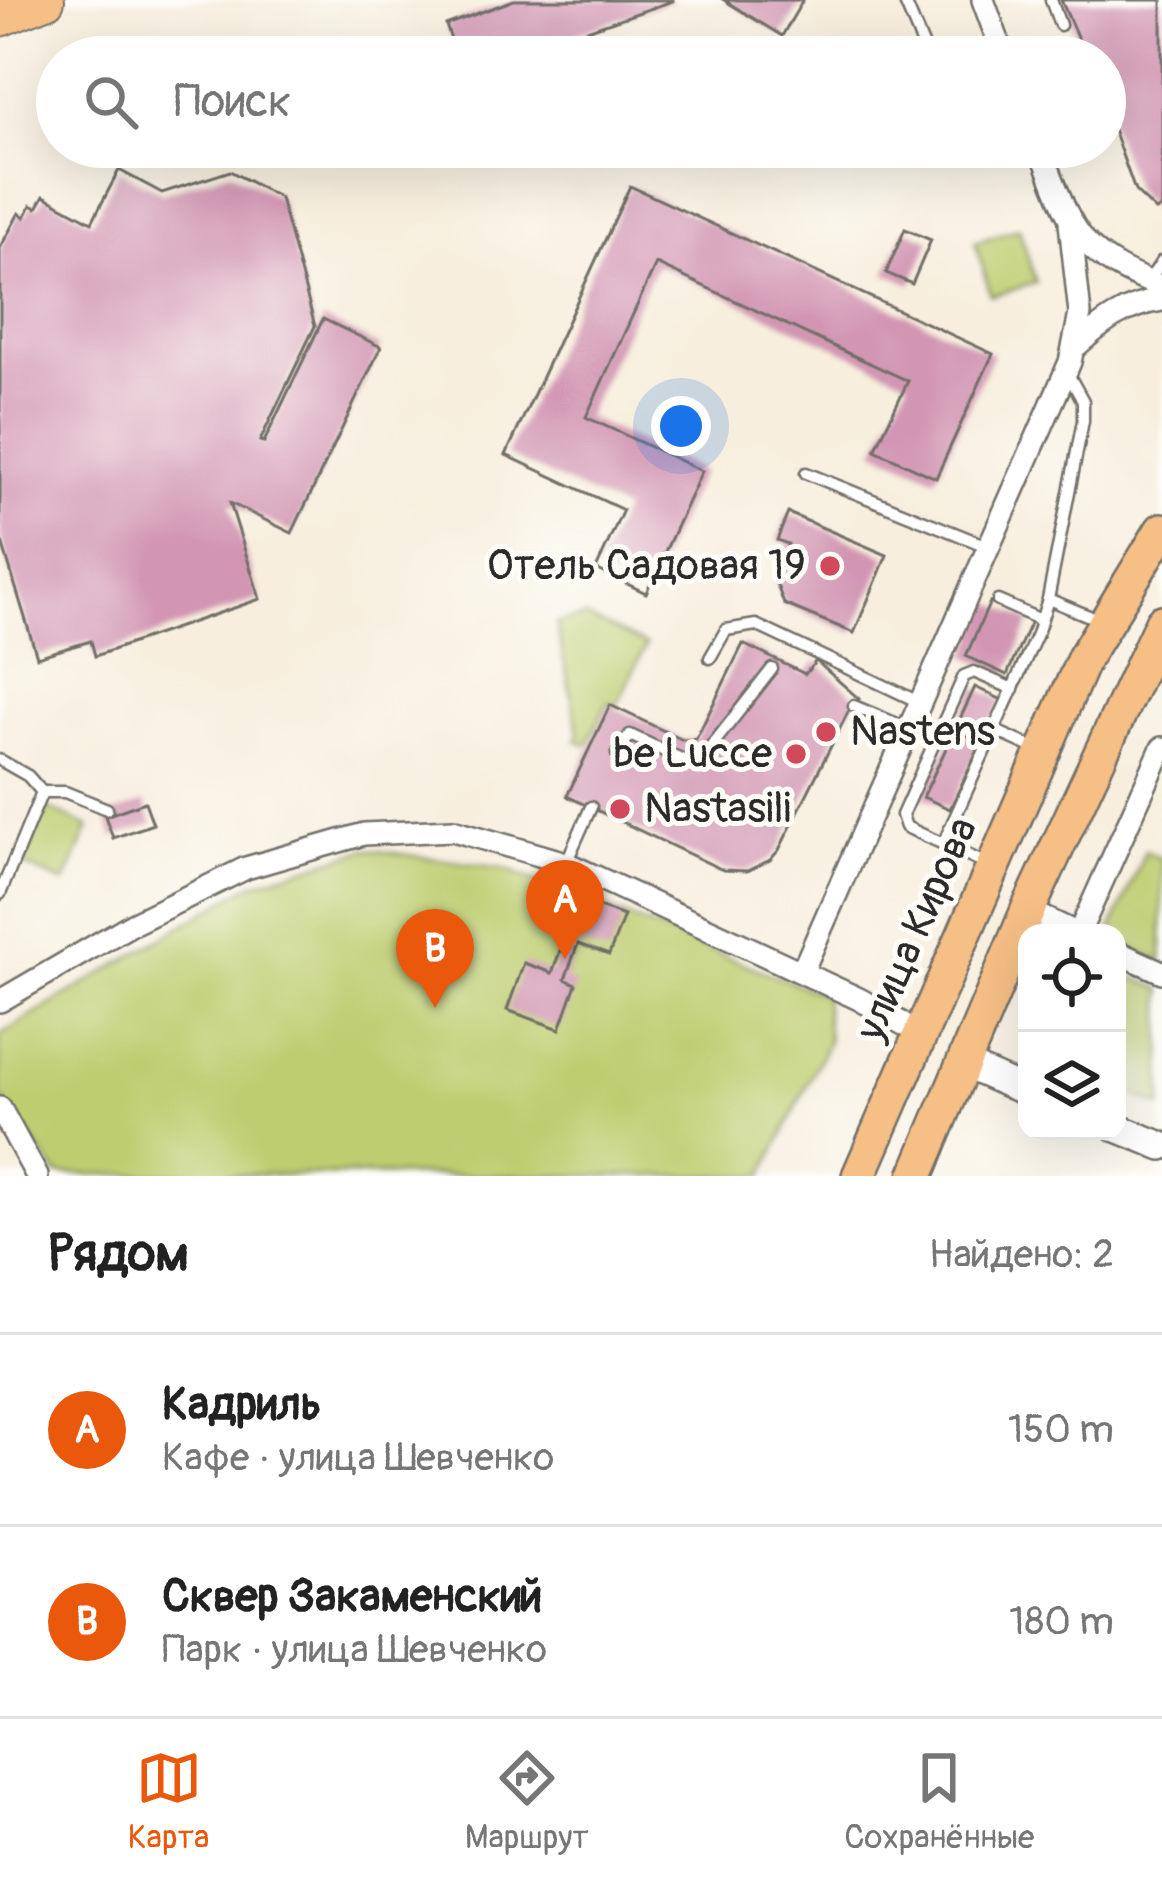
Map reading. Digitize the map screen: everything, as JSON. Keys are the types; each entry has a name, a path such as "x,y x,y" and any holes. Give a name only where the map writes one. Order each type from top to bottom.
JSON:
{"highway":[{"path":"0,18 46,0"}],"main road":[{"name":"улица Кирова","path":"859,1176 1084,658 1162,530"},
{"path":"916,1176 1028,910 1162,622"}],"street":[{"path":"983,0 996,36"},
{"path":"802,972 1069,360 1080,314 1070,223 1048,168"},
{"path":"1069,360 1112,316 1142,303 1157,290 1099,258 1070,223"},
{"path":"1081,924 1162,748"},
{"path":"0,1001 132,924 246,868 364,834 453,830 566,863 859,998 921,1034"},
{"path":"1028,910 1058,924"},
{"path":"1126,956 1162,972"},
{"path":"964,1064 1018,1088"},
{"path":"0,1108 38,1176"},
{"path":"1126,1132 1162,1146"}],"lane":[{"path":"904,0 919,36"},
{"path":"1052,0 1060,25"},
{"path":"1157,290 1162,261"},
{"path":"943,844 1048,599 1083,421 1083,401 1069,360"},
{"path":"806,472 989,547"},
{"path":"1048,599 1104,623"},
{"path":"998,601 1041,620"},
{"path":"710,658 726,630 756,626 921,703"},
{"path":"617,754 630,735 692,765 699,764 772,669"},
{"path":"994,867 902,821 968,672 1013,689"},
{"path":"854,706 909,729"},
{"path":"940,729 994,730 1043,752"},
{"path":"0,760 28,776 42,792 65,793 107,809"},
{"path":"0,894 42,792"},
{"path":"566,863 592,807"}],"green space":[{"path":"1019,228 1036,283 991,296 975,242"},
{"path":"586,617 646,645 617,705 608,702 587,745 576,740 579,733 556,623"},
{"path":"47,808 89,827 65,883 23,865"},
{"path":"366,849 503,868 824,995 828,1042 763,1176 57,1174 0,1096 0,1035 252,884"},
{"path":"1145,851 1162,859 1162,961 1126,946 1126,924 1114,924"},
{"path":"1126,975 1162,989 1162,1107 1126,1092"}],"building":[{"path":"514,0 673,0 569,36 450,36 446,25"},
{"path":"724,0 803,0 782,36"},
{"path":"1061,0 1162,0 1162,207 1156,211 1135,191 1126,166 1126,36 1077,36"},
{"path":"119,170 162,193 230,171 280,198 315,326 260,441 264,442 323,319 381,347 292,533 230,503 260,599 95,656 91,641 37,657 0,536 0,248 19,213 25,217 31,205 37,208 44,196 92,222"},
{"path":"630,186 993,354 936,478 875,450 908,381 656,264 586,417 702,471 646,593 596,569 623,510 506,455"},
{"path":"905,229 931,240 912,284 886,273"},
{"name":"Отель Садовая 19","path":"788,513 887,555 854,633 784,604 774,577 788,544 777,540"},
{"path":"990,602 1031,621 1007,675 966,656"},
{"path":"743,644 805,674 816,661 859,699 770,860 747,871 723,870 567,796 610,705 683,740 696,739"},
{"path":"975,687 1002,700 950,809 923,797"},
{"path":"145,802 153,824 113,838 105,816"},
{"path":"565,894 624,916 609,955 578,944 565,979 576,984 560,1029 507,1010 524,963 552,973 565,937 551,932"}],"place":[{"name":"Отель Садовая 19","path":"830,566"},
{"name":"Nastens","path":"826,732"},
{"name":"be Lucce","path":"796,754"},
{"name":"Nastasili","path":"620,809"},
{"name":"Кадриль","path":"565,959"},
{"name":"Сквер Закаменский","path":"435,1008"}]}
